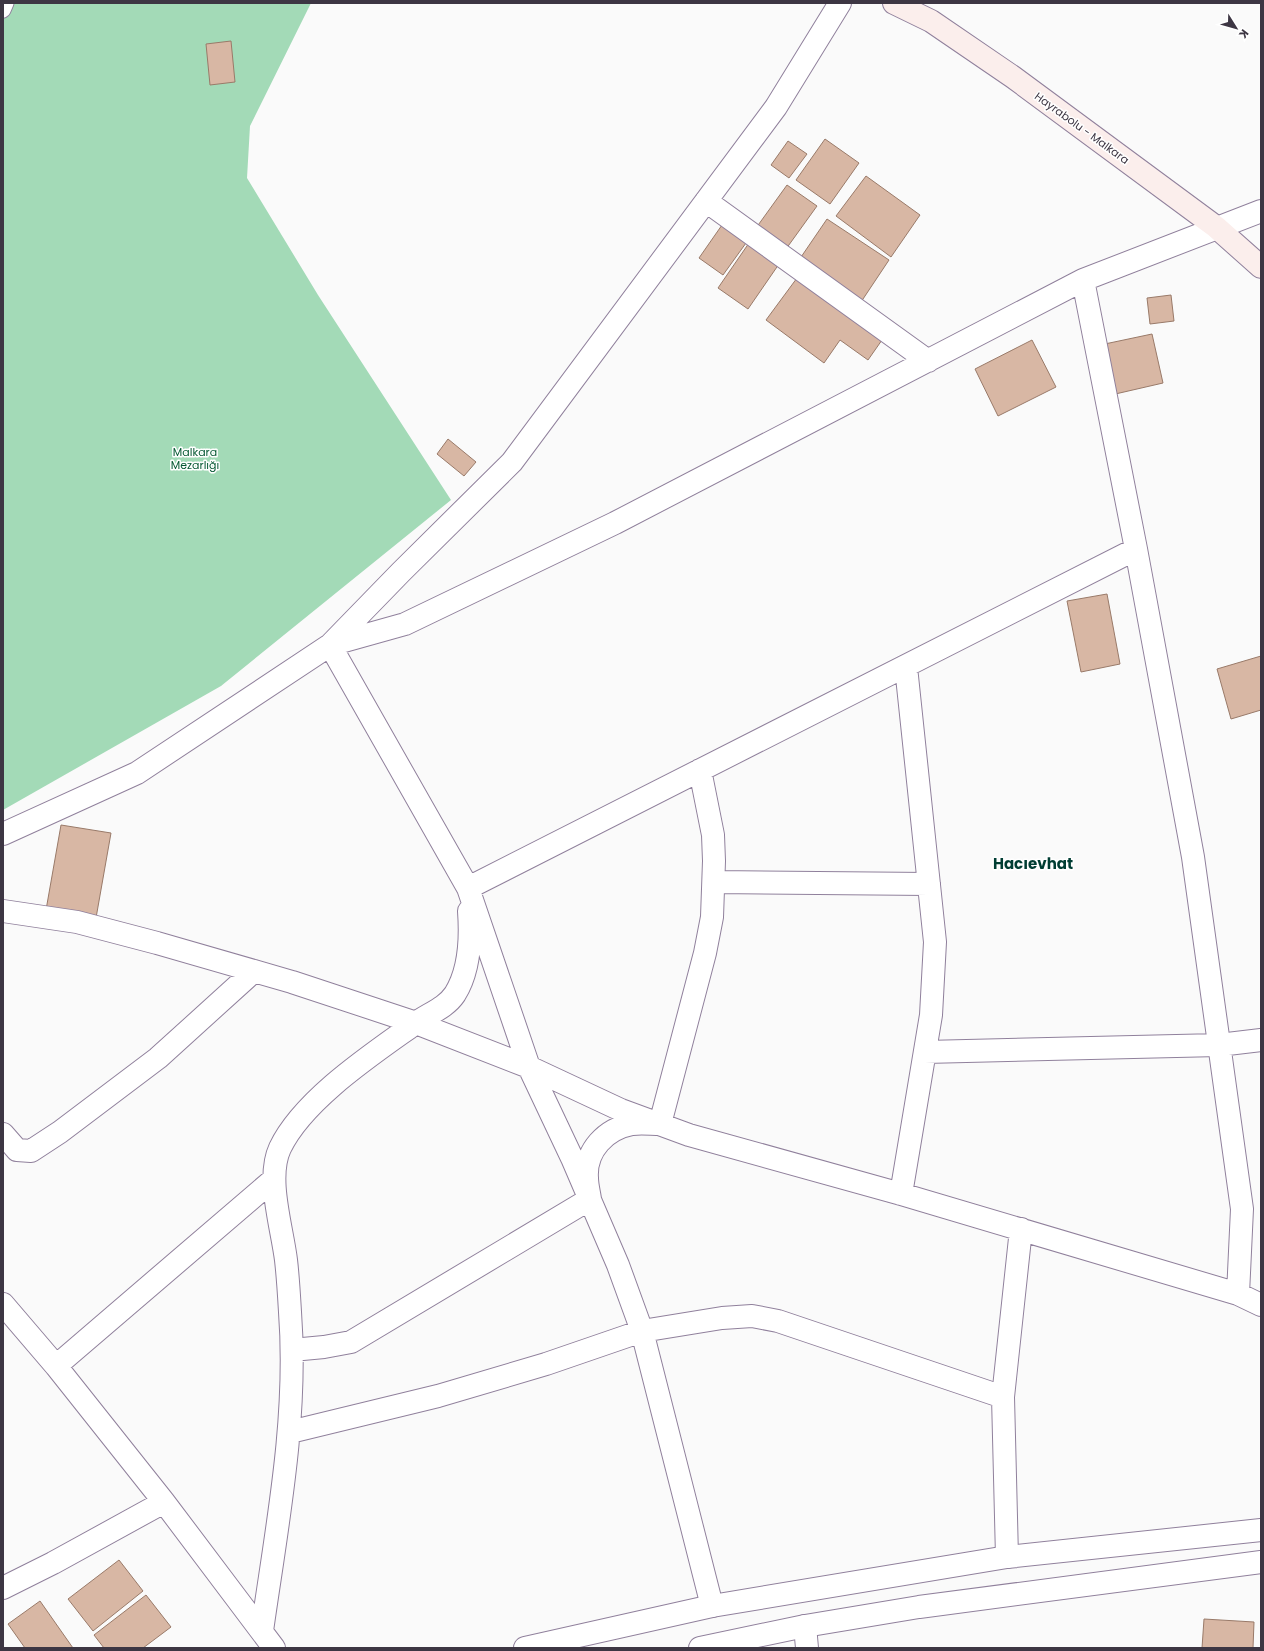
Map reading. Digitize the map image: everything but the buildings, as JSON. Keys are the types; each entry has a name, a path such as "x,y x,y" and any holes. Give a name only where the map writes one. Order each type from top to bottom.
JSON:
{"main road":[{"name":"Hayrabolu - Malkara","path":"894,3 932,22 1013,77 1216,227 1261,268"}],"street":[{"path":"3,834 137,773 330,645 512,462 776,107 840,3"},
{"path":"706,201 928,361"},
{"path":"330,645 412,621 615,523 1083,280 1216,227 1261,211"},
{"path":"1083,280 1136,548 1192,856 1242,1210 1238,1294"},
{"path":"468,888 906,667 1136,548"},
{"path":"330,645 468,888 529,1067 590,1199 618,1265 642,1331 712,1606"},
{"path":"901,1194 931,1015 935,942 906,667"},
{"path":"660,1124 705,953 712,917 714,882 713,835 700,770"},
{"path":"714,882 929,884"},
{"path":"268,1639 290,1432 292,1350 286,1260 274,1179 275,1164 280,1148 292,1129 310,1108 357,1066 416,1023 448,1003 455,993 462,980 469,949 471,932 468,888"},
{"path":"3,911 77,922 157,942 254,971 416,1023 529,1067 621,1110 689,1135 1021,1229 1238,1294 1261,1305"},
{"path":"3,1134 17,1150 31,1151 60,1132 158,1058 254,971"},
{"path":"925,1052 1219,1045 1261,1040"},
{"path":"590,1199 587,1177 589,1158 599,1141 614,1130 633,1124 660,1124"},
{"path":"56,1366 274,1179"},
{"path":"292,1350 324,1347 351,1342 590,1199"},
{"path":"1007,1557 1003,1397 1021,1229"},
{"path":"3,1304 56,1366 164,1502 268,1639"},
{"path":"290,1432 438,1396 546,1364 642,1331 722,1318 752,1316 772,1320 1003,1397"},
{"path":"3,1588 54,1563 164,1502"},
{"path":"525,1648 712,1606 1007,1557 1261,1530"},
{"path":"700,1648 805,1626 919,1607 1261,1562"},
{"path":"805,1626 807,1648"}],"lane":[{"path":"3,10 6,3"}],"green space":[{"name":"Malkara Mezarlığı","path":"3,3 311,3 250,126 247,178 318,295 451,500 221,686 3,810"}],"district":[{"name":"Hacıevhat","path":"1033,863"}]}
